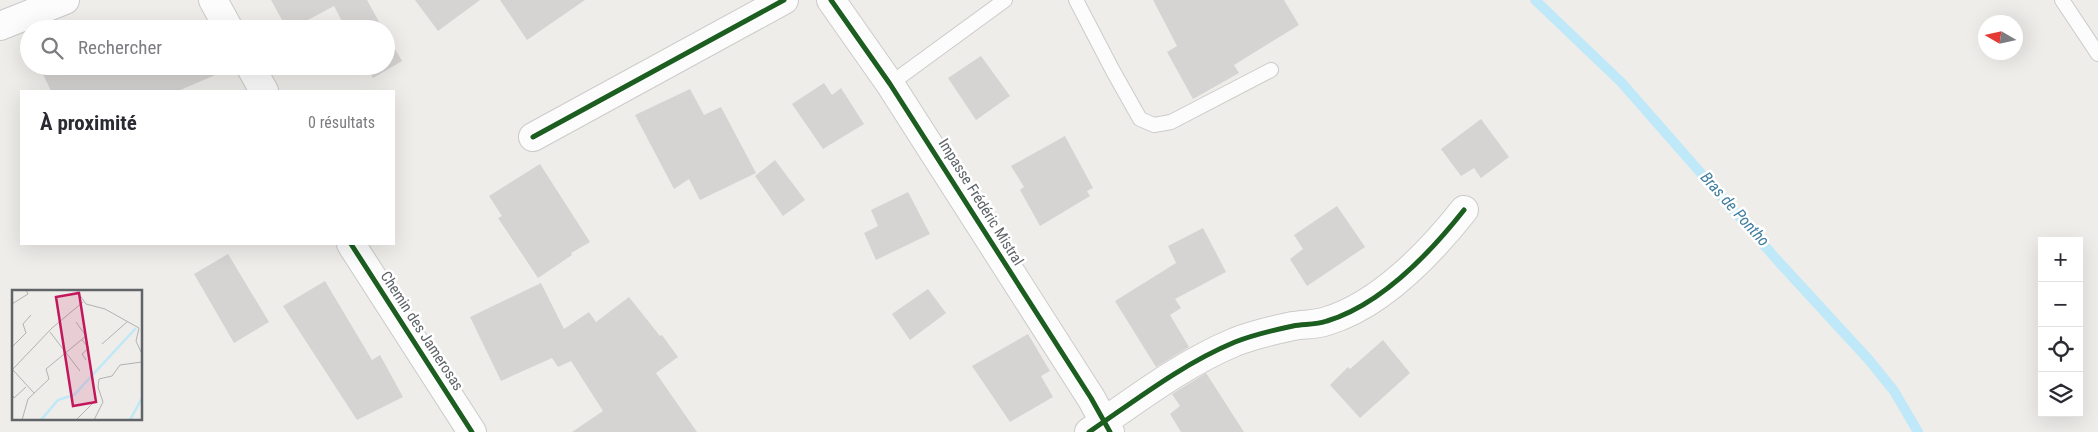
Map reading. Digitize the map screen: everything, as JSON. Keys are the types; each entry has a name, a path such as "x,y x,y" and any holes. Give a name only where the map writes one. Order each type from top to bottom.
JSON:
{"street":[{"path":"0,26 63,0"},
{"path":"213,0 224,20"},
{"path":"533,137 784,0"},
{"name":"Impasse Frédéric Mistral","path":"831,0 890,84 1101,429"},
{"path":"255,75 263,90"},
{"path":"1101,429 1203,356 1236,341 1294,326 1326,322 1350,313 1372,299 1414,266 1437,244 1464,210"},
{"name":"Chemin des Jamerosas","path":"352,245 472,432"}],"lane":[{"path":"890,84 1005,0"},
{"path":"1076,0 1140,119 1154,125 1171,122 1271,70"},
{"path":"2062,0 2098,54"}],"building":[{"path":"271,0 367,0 378,20 341,20 334,6 308,20 282,20"},
{"path":"415,0 480,0 438,31"},
{"path":"500,0 585,0 527,40"},
{"path":"1153,0 1284,0 1299,25 1234,65 1239,73 1193,99 1167,52 1177,46"},
{"path":"395,49 402,61 395,65"},
{"path":"981,56 1010,96 976,120 948,78"},
{"path":"43,75 215,75 180,90 51,90"},
{"path":"824,83 832,95 841,88 864,124 823,149 792,104"},
{"path":"690,89 704,115 721,107 756,173 700,200 689,179 674,189 635,115"},
{"path":"1481,119 1509,157 1481,178 1474,168 1461,176 1441,149"},
{"path":"1065,136 1093,188 1087,191 1090,196 1040,226 1020,190 1024,187 1011,166"},
{"path":"775,160 805,200 783,216 755,176"},
{"path":"540,164 590,242 571,253 572,255 538,278 498,218 502,216 489,196"},
{"path":"908,192 930,234 876,260 864,233 878,226 871,210"},
{"path":"1337,206 1365,247 1307,286 1290,259 1303,249 1294,235"},
{"path":"1203,228 1226,272 1175,299 1181,308 1170,315 1189,347 1156,367 1115,301 1176,263 1168,246"},
{"path":"228,254 269,322 234,343 194,274"},
{"path":"325,281 372,360 380,355 403,397 357,420 283,306"},
{"path":"541,283 564,329 589,312 596,322 629,297 660,336 662,335 678,357 656,373 697,432 572,432 603,411 571,361 558,367 552,358 501,381 470,317"},
{"path":"928,289 946,313 910,340 892,314"},
{"path":"1028,334 1050,371 1041,376 1053,397 1010,422 972,366"},
{"path":"1383,340 1410,373 1360,418 1330,385 1348,367 1350,369"},
{"path":"1206,373 1244,432 1181,432 1170,414 1180,406 1172,394"}],"waterway":[{"name":"Bras de Pontho","path":"1535,0 1621,82 1778,261 1869,360 1894,391 1918,432"}],"cycle path":[{"path":"533,137 784,0"},
{"path":"831,0 890,84 1091,398 1110,432"},
{"path":"1089,432 1160,383 1215,351 1249,337 1293,326 1327,321 1366,303 1403,276 1420,260 1464,210"},
{"path":"352,245 472,432"}]}
